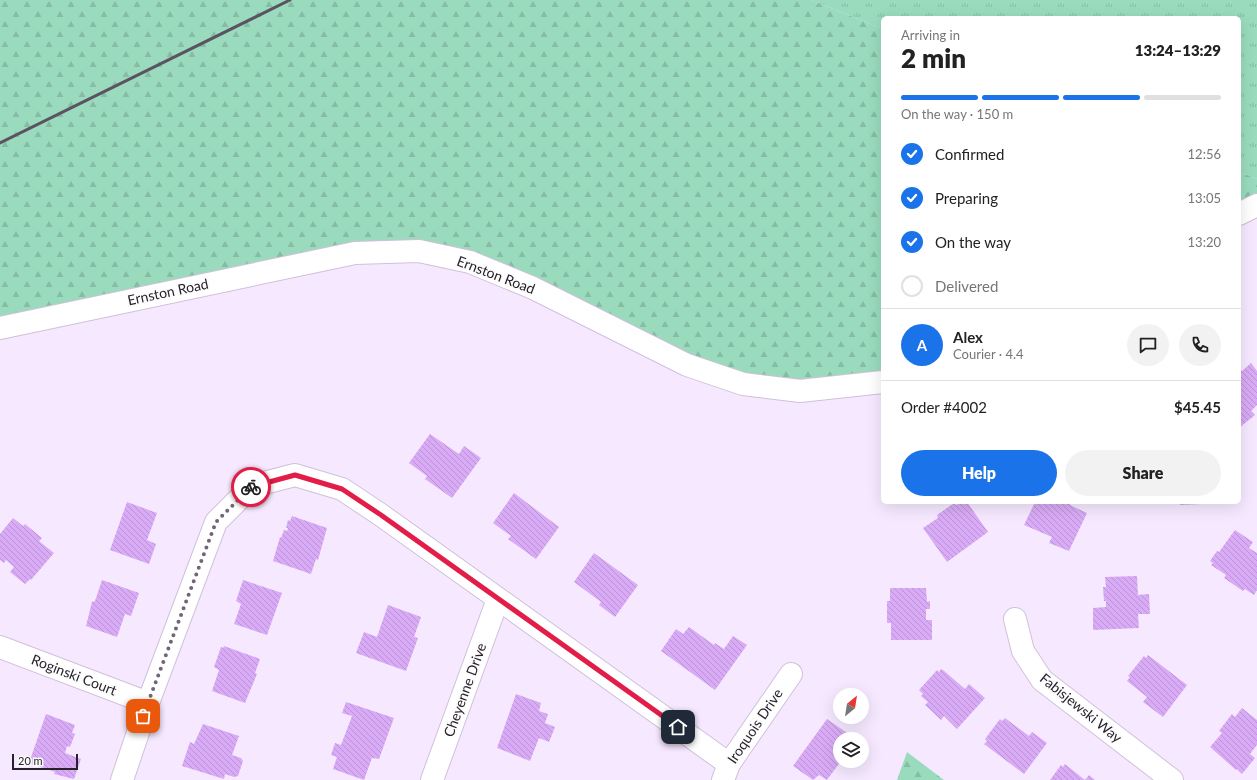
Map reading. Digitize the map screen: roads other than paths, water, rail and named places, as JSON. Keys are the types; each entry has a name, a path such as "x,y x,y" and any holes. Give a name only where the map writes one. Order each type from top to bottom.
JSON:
{"street":[{"path":"1241,213 1257,205"},
{"name":"Ernston Road","path":"0,328 355,253 419,251 470,262 533,288 688,365 743,384 800,391 881,382"},
{"path":"122,780 148,703 216,522 252,486 295,475 342,489 498,599 726,772"},
{"name":"Cheyenne Drive","path":"432,780 498,599"},
{"name":"Fabisjewski Way","path":"1015,619 1022,650 1042,680 1172,780"},
{"name":"Roginski Court","path":"0,647 148,703"},
{"name":"Iroquois Drive","path":"726,772 791,674"}],"railway":[{"path":"0,143 290,0"}]}
